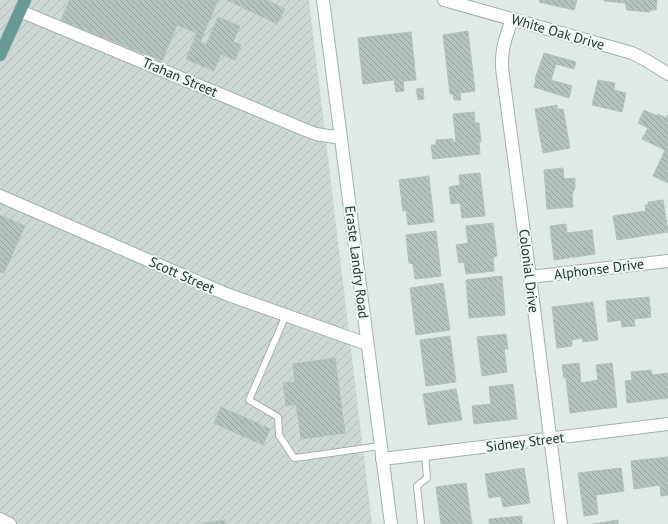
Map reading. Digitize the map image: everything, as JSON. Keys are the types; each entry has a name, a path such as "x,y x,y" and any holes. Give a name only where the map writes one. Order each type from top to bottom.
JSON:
{"main road":[{"path":"0,55 22,5"}],"street":[{"name":"Eraste Landry Road","path":"323,0 391,524"},
{"name":"White Oak Drive","path":"444,0 632,53 643,58 668,74"},
{"name":"Trahan Street","path":"22,5 312,132 332,138 341,138"},
{"name":"Colonial Drive","path":"512,19 502,49 501,58 561,524"},
{"name":"Scott Street","path":"0,196 226,294 367,344"},
{"name":"Alphonse Drive","path":"530,277 668,261"},
{"name":"Sidney Street","path":"382,459 668,424"},
{"path":"0,520 10,524"}],"lane":[{"path":"286,315 249,400 278,417 279,435 294,458 380,446"},
{"path":"421,524 417,486 427,478 425,454"}],"shaded area":[{"path":"0,0 309,0 372,524 0,524"}],"building":[{"path":"70,0 218,0 200,42 206,45 218,17 240,26 233,42 241,45 235,60 221,54 214,71 186,59 197,33 177,25 162,61 61,20"},
{"path":"227,0 267,0 285,9 277,24"},
{"path":"540,0 577,0 574,10 539,2"},
{"path":"604,0 657,0 656,10 650,10 650,12 627,10 625,3"},
{"path":"468,31 475,91 460,93 461,100 454,100 453,94 450,94 443,35"},
{"path":"411,32 416,80 403,81 404,91 396,92 394,80 363,84 358,38"},
{"path":"544,53 576,62 574,69 556,64 551,80 572,86 569,98 534,87 535,79"},
{"path":"598,80 615,83 614,90 626,93 622,112 592,105"},
{"path":"423,88 424,99 418,100 416,89"},
{"path":"557,105 557,109 563,109 570,148 543,153 535,109"},
{"path":"644,110 657,116 658,114 666,118 667,115 668,116 668,183 653,176 665,150 642,139 648,128 638,123"},
{"path":"474,112 475,123 479,123 481,142 479,142 480,154 433,159 431,145 436,145 436,140 453,139 453,142 456,142 453,114"},
{"path":"563,168 564,179 575,178 575,188 572,194 573,207 547,209 544,170"},
{"path":"480,173 485,216 462,218 460,203 451,204 449,187 460,185 459,175"},
{"path":"429,176 434,222 408,225 406,210 403,211 399,180"},
{"path":"663,200 668,232 617,240 613,216 646,211 645,205 648,205 648,202"},
{"path":"0,215 25,226 4,273 0,272"},
{"path":"493,223 497,256 493,257 494,271 466,274 464,262 459,263 456,245 468,243 466,226"},
{"path":"566,224 567,233 592,230 595,254 554,260 550,226"},
{"path":"436,231 441,276 415,279 413,264 409,263 406,235"},
{"path":"502,276 505,315 469,318 466,280"},
{"path":"443,283 450,330 416,335 410,288"},
{"path":"649,297 651,317 634,319 635,326 622,327 621,320 608,322 606,301"},
{"path":"593,302 598,340 583,342 582,338 572,340 572,346 557,348 552,307"},
{"path":"506,334 508,349 504,349 507,372 482,376 477,337"},
{"path":"450,336 456,382 426,386 420,340"},
{"path":"335,358 345,433 301,439 296,404 286,406 283,383 295,382 293,364"},
{"path":"579,363 581,383 598,380 596,365 612,363 617,407 570,413 566,378 564,378 562,365"},
{"path":"651,370 652,375 668,373 668,398 627,403 625,381 632,380 631,372"},
{"path":"513,384 517,419 474,424 472,406 491,404 489,387"},
{"path":"456,389 462,420 428,425 423,394"},
{"path":"221,407 270,429 263,445 214,423"},
{"path":"668,457 668,495 661,496 660,485 634,489 631,461"},
{"path":"524,468 530,503 503,507 501,496 489,498 485,474"},
{"path":"621,468 624,491 596,495 598,514 584,516 578,473"},
{"path":"466,483 472,524 441,524 436,487"},
{"path":"522,516 522,524 489,524 489,519"},
{"path":"225,520 225,524 204,524 204,523"},
{"path":"618,520 618,524 593,524"}]}
